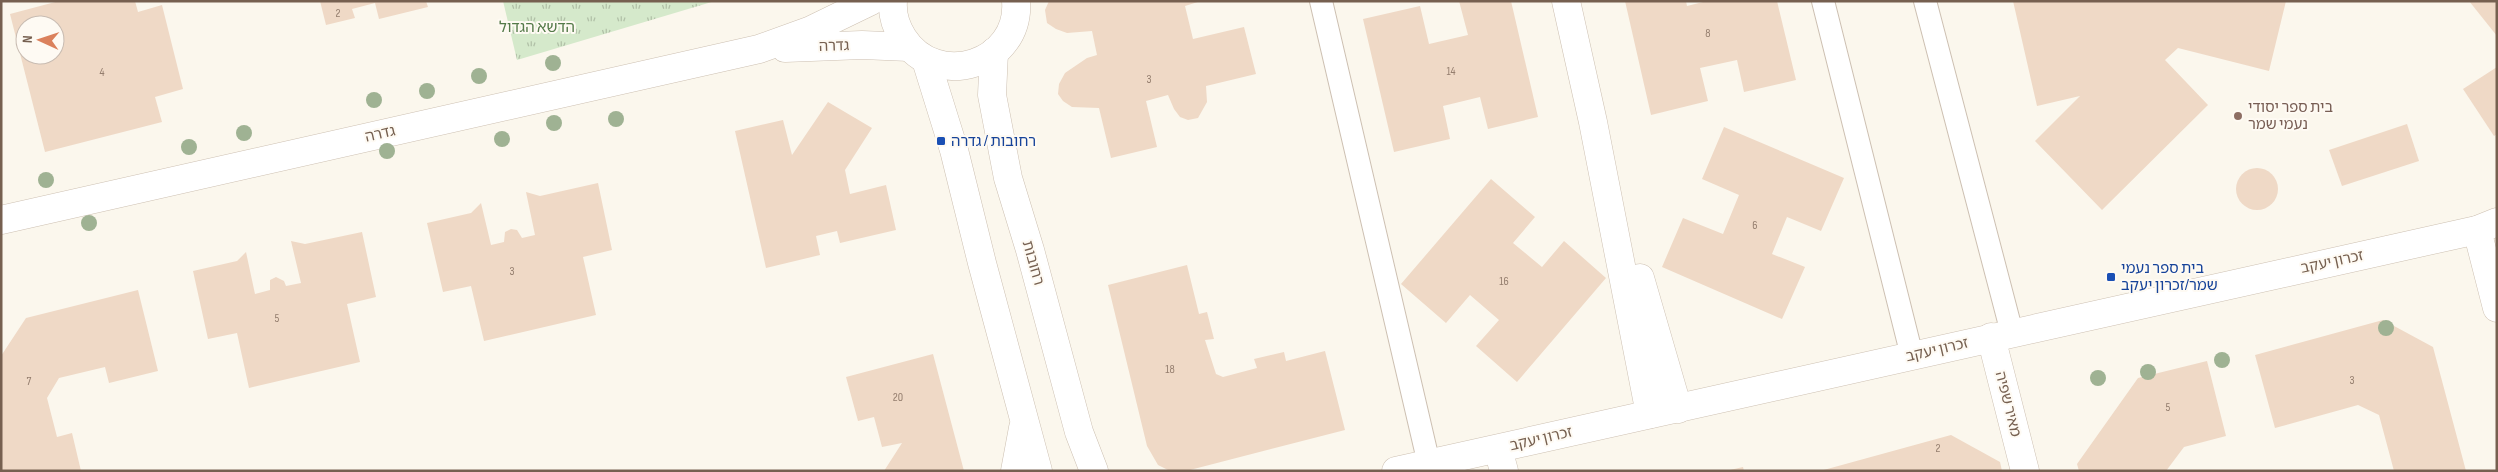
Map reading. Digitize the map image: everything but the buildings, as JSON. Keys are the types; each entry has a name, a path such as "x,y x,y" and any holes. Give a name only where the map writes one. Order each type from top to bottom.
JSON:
{"street":[{"name":"גדרה","path":"1,220 758,49 810,31 871,1"},
{"path":"893,1 892,9 898,29 918,54 954,150 982,263 1038,471"},
{"path":"994,52 1001,46 1012,29 1017,10 1016,1"},
{"path":"1566,1 1593,122 1664,412"},
{"name":"גדרה","path":"758,49 862,45 918,54 946,67 968,66 986,59 994,52"},
{"name":"רחובות","path":"994,52 992,95 1006,170 1030,250 1079,432 1094,471"},
{"path":"1593,122 1620,215 1664,412"},
{"path":"2490,222 2497,308"},
{"name":"זכרון יעקב","path":"1396,471 1430,464 1501,460 1664,412 2490,222"},
{"name":"מאיר שפיה","path":"2001,335 2025,471"},
{"path":"1015,471 1025,419"}],"lane":[{"path":"1321,1 1430,464"},
{"path":"1823,1 1912,356"},
{"path":"1925,1 2001,335"}],"green space":[{"name":"הדשא הגדול","path":"503,1 715,1 517,60"}],"place":[{"name":"בית ספר יסודי נעמי שמר","path":"2238,116"},
{"name":"רחובות / גדרה","path":"941,141"},
{"name":"בית ספר נעמי שמר/זכרון יעקב","path":"2111,277"}]}
